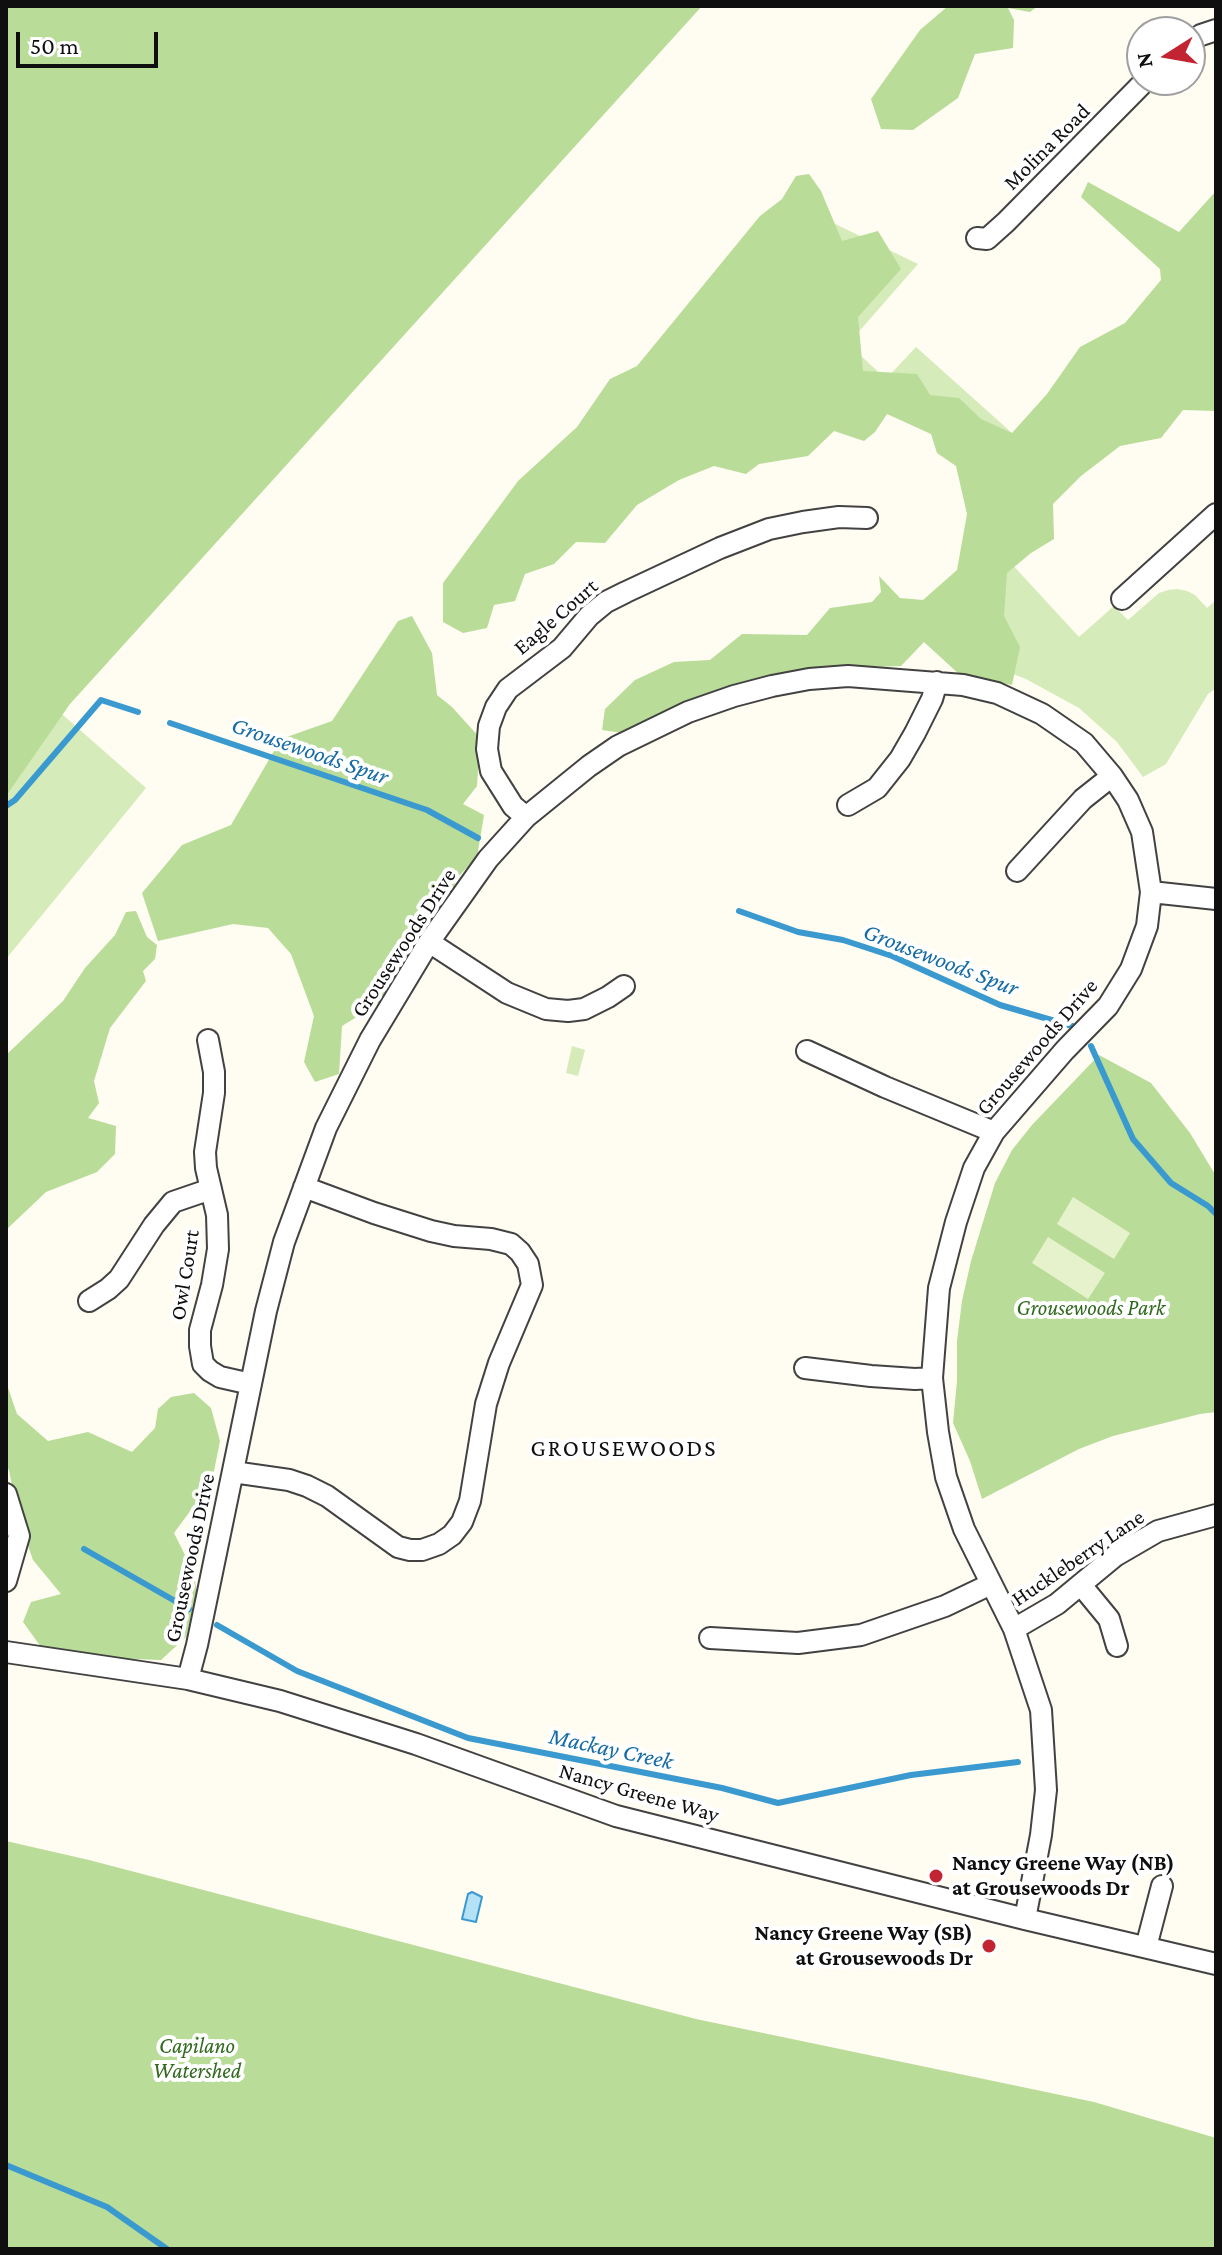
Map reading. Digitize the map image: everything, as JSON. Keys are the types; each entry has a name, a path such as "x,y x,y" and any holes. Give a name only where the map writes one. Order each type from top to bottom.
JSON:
{"street":[{"name":"Molina Road","path":"977,238 987,239 1006,222 1130,96"},
{"path":"1122,599 1216,514"},
{"name":"Eagle Court","path":"526,817 500,789 491,771 487,749 489,726 496,707 508,689 562,648 589,616 606,602 626,592 769,529 839,517 867,518"},
{"name":"Grousewoods Drive","path":"188,1679 266,1311 284,1242 304,1187 326,1128 370,1040 429,942 488,859 526,817 618,746 688,712 734,696 809,679 848,676 937,682 997,693 1042,714 1084,743 1112,776 1128,800 1142,832 1151,892 1147,926 1131,969 1108,1006 994,1132 974,1168 939,1288 932,1378 946,1477 964,1529 1014,1629 1041,1710 1046,1790 1025,1919"},
{"path":"848,805 877,788 900,759 932,699 937,682"},
{"path":"1017,871 1083,799 1112,776"},
{"path":"1151,892 1216,899"},
{"path":"429,942 507,993 546,1009 584,1009 624,986"},
{"name":"Owl Court","path":"208,1040 214,1093 205,1152 217,1215 218,1249 200,1330 203,1364 220,1377 251,1384"},
{"path":"807,1051 994,1132"},
{"path":"233,1472 289,1480 307,1486 327,1496 398,1547 422,1550 439,1544 452,1535 462,1522 470,1501 486,1404 499,1363 532,1285 528,1264 511,1244 431,1231 304,1187"},
{"name":"Owl Court","path":"89,1301 119,1279 173,1202 211,1189"},
{"path":"805,1368 871,1376 932,1378"},
{"path":"6,1494 19,1536 6,1581"},
{"name":"Huckleberry Lane","path":"1014,1629 1057,1604 1115,1556 1158,1531 1216,1515"},
{"path":"710,1638 798,1643 861,1635 945,1606 991,1584"},
{"path":"1081,1585 1109,1619 1117,1646"},
{"name":"Nancy Greene Way","path":"6,1652 188,1679 280,1701 616,1816 1216,1964"},
{"path":"1146,1947 1162,1886"}],"green space":[{"path":"6,6 702,6 70,704 6,796"},
{"path":"948,6 1038,6 1030,12 1008,8 1014,20 1013,48 975,54 958,98 913,130 881,129 871,99 920,30"},
{"path":"809,174 821,191 842,241 878,231 901,269 858,317 863,371 917,374 930,395 959,398 981,419 1012,433 1047,394 1080,347 1125,323 1161,280 1160,269 1081,197 1088,182 1179,232 1216,191 1216,411 1183,410 1161,438 1120,446 1081,476 1053,504 1054,539 1007,573 1004,616 1020,647 1012,685 960,675 924,642 901,666 840,668 623,733 602,730 605,709 635,680 674,662 710,660 742,634 807,635 830,608 872,602 881,592 879,576 900,598 923,600 957,570 967,514 956,466 937,453 931,434 887,414 875,432 864,441 834,431 808,456 759,464 746,474 714,466 679,480 637,505 605,543 576,542 554,564 525,574 515,601 494,605 487,628 463,633 443,622 443,583 518,481 577,427 610,379 637,366 760,216 782,199 796,176"},
{"path":"800,207 918,264 848,344 886,379 916,347 1012,433 1009,561 1079,637 1114,606 1128,620 1159,593 1168,590 1187,591 1207,608 1216,600 1216,688 1208,694 1166,764 1143,777 1117,742 1079,708 1026,679 998,668 975,439 879,403 563,468"},
{"path":"412,616 432,653 437,695 480,738 477,786 463,804 484,815 477,857 457,878 449,900 410,953 379,1003 342,1026 339,1074 315,1082 304,1062 314,1016 291,954 268,928 233,924 158,941 142,893 182,845 231,825 281,739 332,721 398,621"},
{"path":"6,665 146,788 6,959"},
{"path":"136,911 147,937 157,945 155,959 143,971 146,981 110,1028 94,1081 99,1103 88,1118 116,1126 115,1154 97,1172 46,1192 6,1230 6,1055 63,1001 85,968 115,935 126,912"},
{"path":"572,1046 585,1050 578,1076 566,1073"},
{"name":"Grousewoods Park","path":"1099,1055 1151,1083 1190,1133 1216,1176 1216,1412 1113,1436 1079,1449 982,1499 953,1423 957,1341 971,1261 995,1183 1012,1150"},
{"path":"1073,1197 1130,1233 1114,1259 1057,1224"},
{"path":"1048,1237 1105,1273 1088,1299 1032,1263"},
{"path":"6,1382 17,1414 48,1441 88,1432 132,1452 155,1428 158,1409 171,1397 194,1393 211,1408 220,1441 210,1491 174,1533 193,1571 197,1592 186,1637 161,1660 109,1658 41,1647 23,1622 31,1602 61,1594 33,1560 18,1517 6,1466"},
{"name":"Capilano Watershed","path":"6,1841 696,2019 1094,2102 1216,2138 1216,2249 6,2249"}],"water":[{"path":"472,1892 482,1897 476,1922 462,1919 468,1894"}],"waterway":[{"name":"Grousewoods Spur","path":"6,806 15,800 101,700 138,712"},
{"name":"Grousewoods Spur","path":"170,723 427,810 478,838"},
{"name":"Grousewoods Spur","path":"739,911 798,932 843,940 892,956 1000,1005 1079,1028"},
{"name":"Grousewoods Spur","path":"1091,1046 1133,1139 1171,1183 1216,1214"},
{"name":"Mackay Creek","path":"84,1549 189,1609"},
{"name":"Mackay Creek","path":"217,1625 297,1671 468,1738 722,1788 778,1803 911,1775 1018,1762"},
{"path":"6,2165 107,2207 167,2249"}],"place":[{"name":"Nancy Greene Way (NB) at Grousewoods Dr","path":"936,1876"},
{"name":"Nancy Greene Way (SB) at Grousewoods Dr","path":"989,1946"}],"district":[{"name":"GROUSEWOODS","path":"624,1449"}]}
